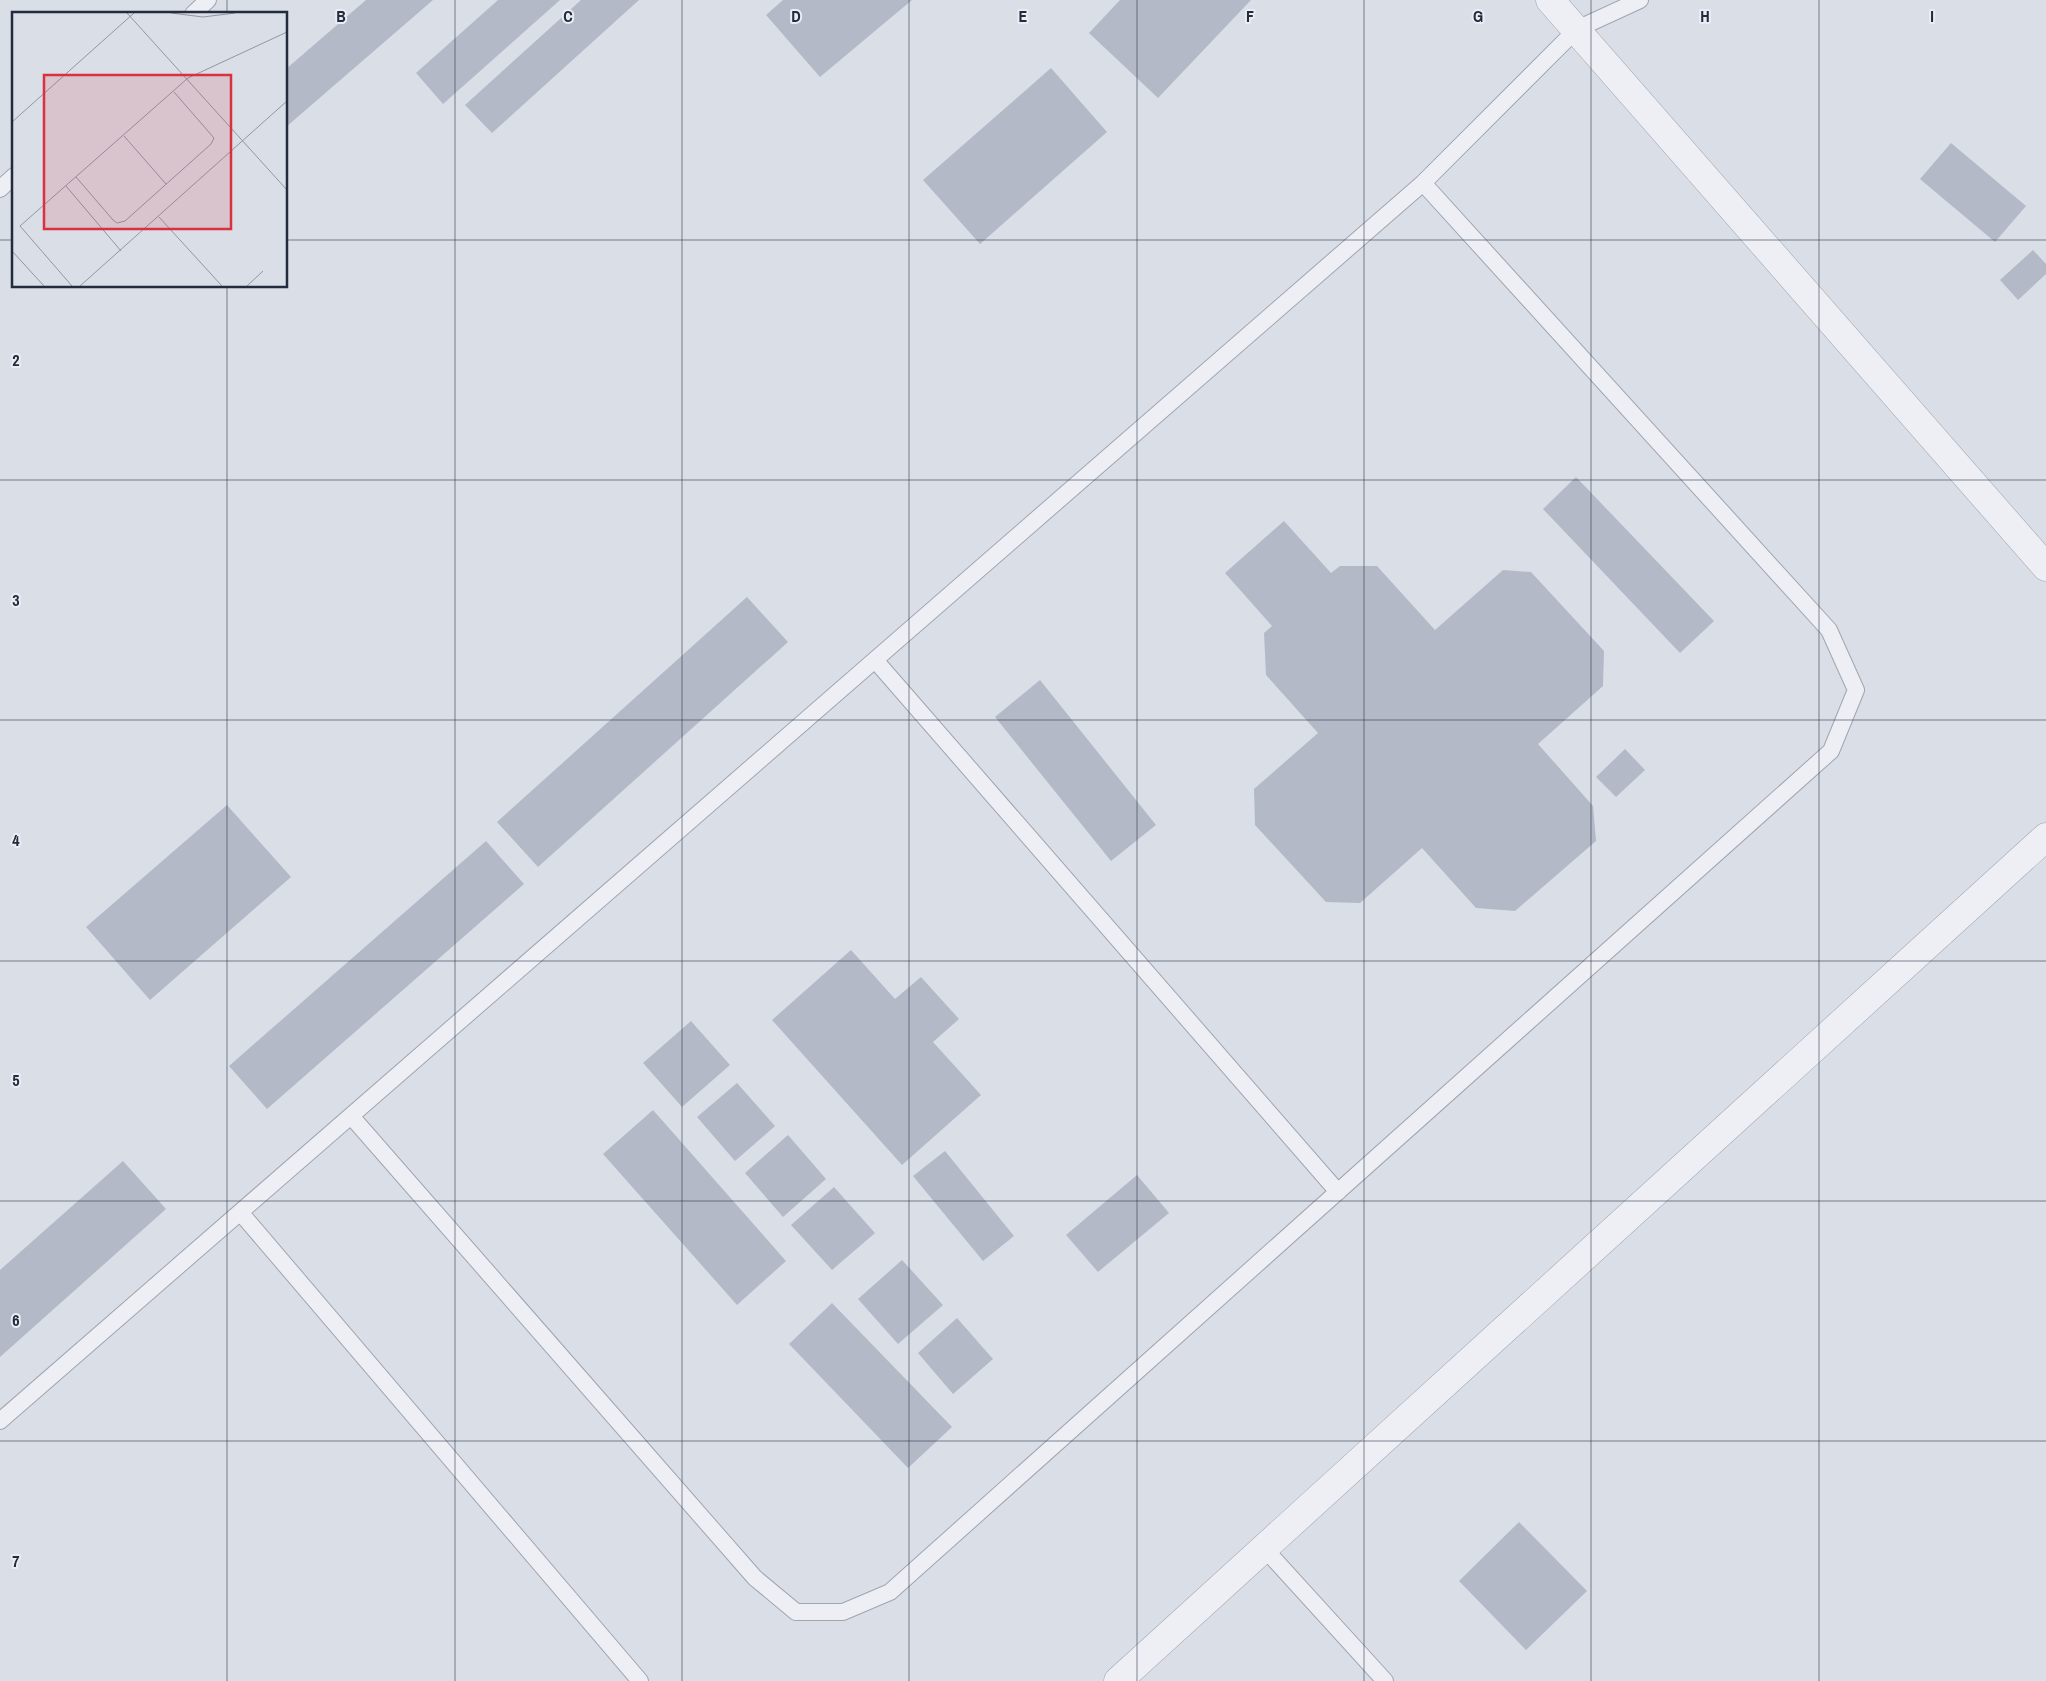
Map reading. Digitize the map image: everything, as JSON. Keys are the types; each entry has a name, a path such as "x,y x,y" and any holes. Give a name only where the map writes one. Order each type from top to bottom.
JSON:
{"street":[{"path":"1550,0 2046,566"},
{"path":"1118,1681 2046,837"}],"lane":[{"path":"195,12 208,0"},
{"path":"0,1421 1423,183 1577,29 1640,0"},
{"path":"0,188 12,178"},
{"path":"350,1116 749,1571 796,1612 843,1612 890,1592 1832,751 1856,690 1829,630 1423,183"},
{"path":"875,660 1338,1192"},
{"path":"240,1212 640,1681"},
{"path":"1264,1548 1385,1681"}],"building":[{"path":"366,0 433,0 288,125 288,67"},
{"path":"498,0 560,0 443,104 416,73"},
{"path":"581,0 639,0 492,133 465,105"},
{"path":"783,0 912,0 820,77 766,15"},
{"path":"1120,0 1251,0 1158,98 1089,33"},
{"path":"1051,68 1107,132 980,244 923,180"},
{"path":"1951,143 2026,206 1995,242 1920,179"},
{"path":"2033,250 2046,264 2046,274 2018,300 2000,280"},
{"path":"1576,477 1714,621 1680,653 1543,509"},
{"path":"1284,521 1331,573 1340,566 1377,566 1435,630 1503,570 1531,572 1604,651 1603,686 1538,744 1593,806 1596,841 1515,911 1476,908 1422,848 1360,903 1326,902 1255,825 1254,789 1318,733 1266,675 1264,633 1272,626 1225,573"},
{"path":"747,597 788,642 538,867 497,822"},
{"path":"1040,680 1156,825 1111,861 995,717"},
{"path":"1625,749 1645,770 1616,797 1596,777"},
{"path":"227,805 291,877 150,1000 86,927"},
{"path":"486,841 524,884 267,1109 229,1066"},
{"path":"851,950 895,999 921,977 959,1019 933,1042 981,1095 902,1165 772,1020"},
{"path":"691,1021 730,1065 682,1107 643,1063"},
{"path":"737,1083 775,1126 735,1161 697,1117"},
{"path":"653,1110 786,1261 737,1305 603,1154"},
{"path":"788,1135 826,1179 783,1217 745,1173"},
{"path":"945,1151 1014,1236 983,1261 913,1176"},
{"path":"123,1161 166,1209 0,1357 0,1270"},
{"path":"1137,1175 1169,1213 1098,1272 1066,1235"},
{"path":"834,1187 875,1233 832,1270 791,1225"},
{"path":"902,1260 943,1305 898,1344 858,1299"},
{"path":"832,1303 952,1427 908,1468 789,1344"},
{"path":"957,1318 993,1359 953,1394 918,1353"},
{"path":"1519,1522 1587,1591 1526,1650 1459,1581"}]}
